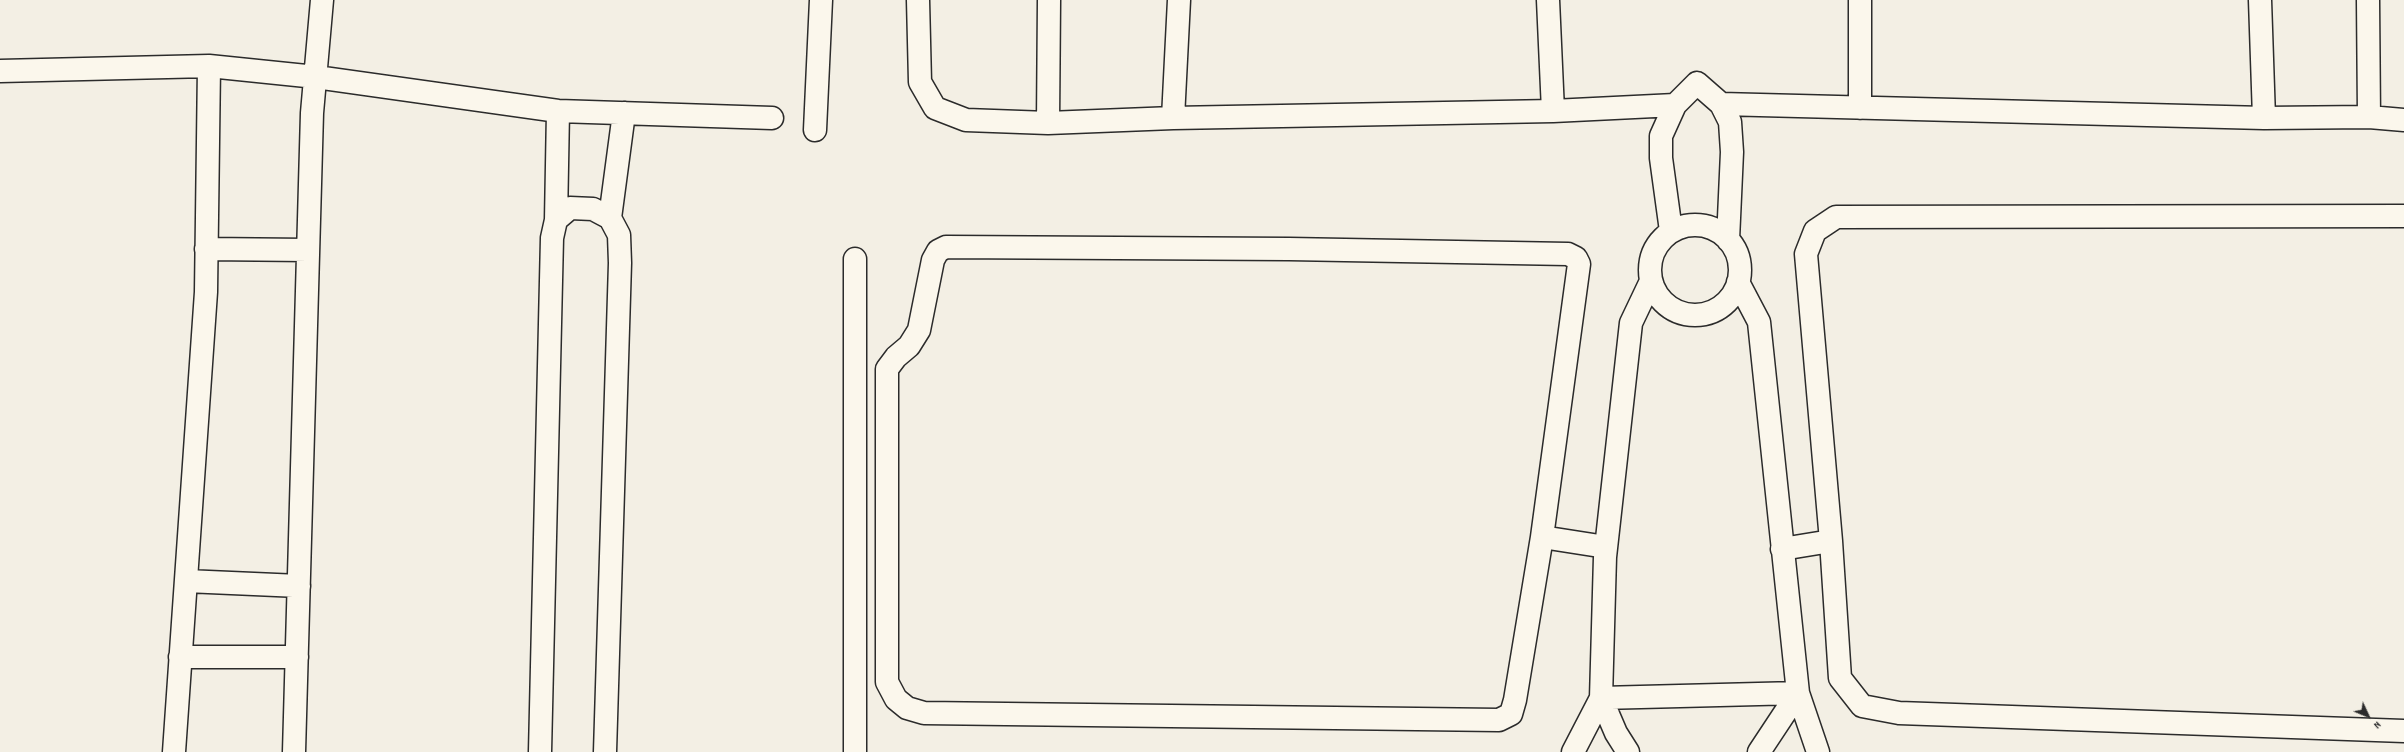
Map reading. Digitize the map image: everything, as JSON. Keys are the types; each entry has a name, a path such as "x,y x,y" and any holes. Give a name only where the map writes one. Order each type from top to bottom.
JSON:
{"street":[{"path":"294,752 312,113 322,0"},
{"path":"814,130 821,0"},
{"path":"918,0 920,82 935,108 966,120 1048,123 1172,118 1553,111 1675,105"},
{"path":"1048,123 1049,0"},
{"path":"1172,118 1178,0"},
{"path":"1548,0 1553,111"},
{"path":"1860,0 1860,108"},
{"path":"2260,0 2264,118"},
{"path":"2368,0 2369,117"},
{"path":"174,752 206,292 209,66"},
{"path":"0,71 209,66 316,77 558,111 772,118"},
{"path":"1671,231 1661,158 1661,136 1675,105 1697,83 1721,104 1730,122 1732,152 1728,240"},
{"path":"1721,104 2264,118 2369,117 2404,120"},
{"path":"540,752 552,238 556,220 558,111"},
{"path":"610,218 624,113"},
{"path":"556,220 570,208 593,209 610,218 619,235 620,263 605,752"},
{"path":"2404,216 1836,217 1815,231 1806,254 1831,541 1840,678 1862,706 1899,714 2404,731"},
{"path":"1687,226 1702,226 1716,231 1728,240 1736,252 1740,267 1738,282 1732,295 1722,306 1709,313 1694,316 1679,313 1667,306 1657,295 1651,281 1650,267 1654,253 1671,231 1687,226"},
{"path":"946,247 1289,249 1568,254 1576,258 1579,264 1542,537 1515,700 1511,714 1499,720 924,714 907,708 896,699 887,682 887,369 896,357 909,346 919,330 933,260 938,251 946,247"},
{"path":"206,248 308,250"},
{"path":"855,259 855,752"},
{"path":"1573,752 1601,698 1606,547 1631,323 1651,281"},
{"path":"1738,282 1759,322 1798,693 1818,752"},
{"path":"1542,537 1606,547"},
{"path":"1782,549 1831,541"},
{"path":"186,581 299,586"},
{"path":"180,657 297,657"},
{"path":"1601,698 1798,693"},
{"path":"1760,752 1798,693"},
{"path":"1601,698 1628,752"}]}
